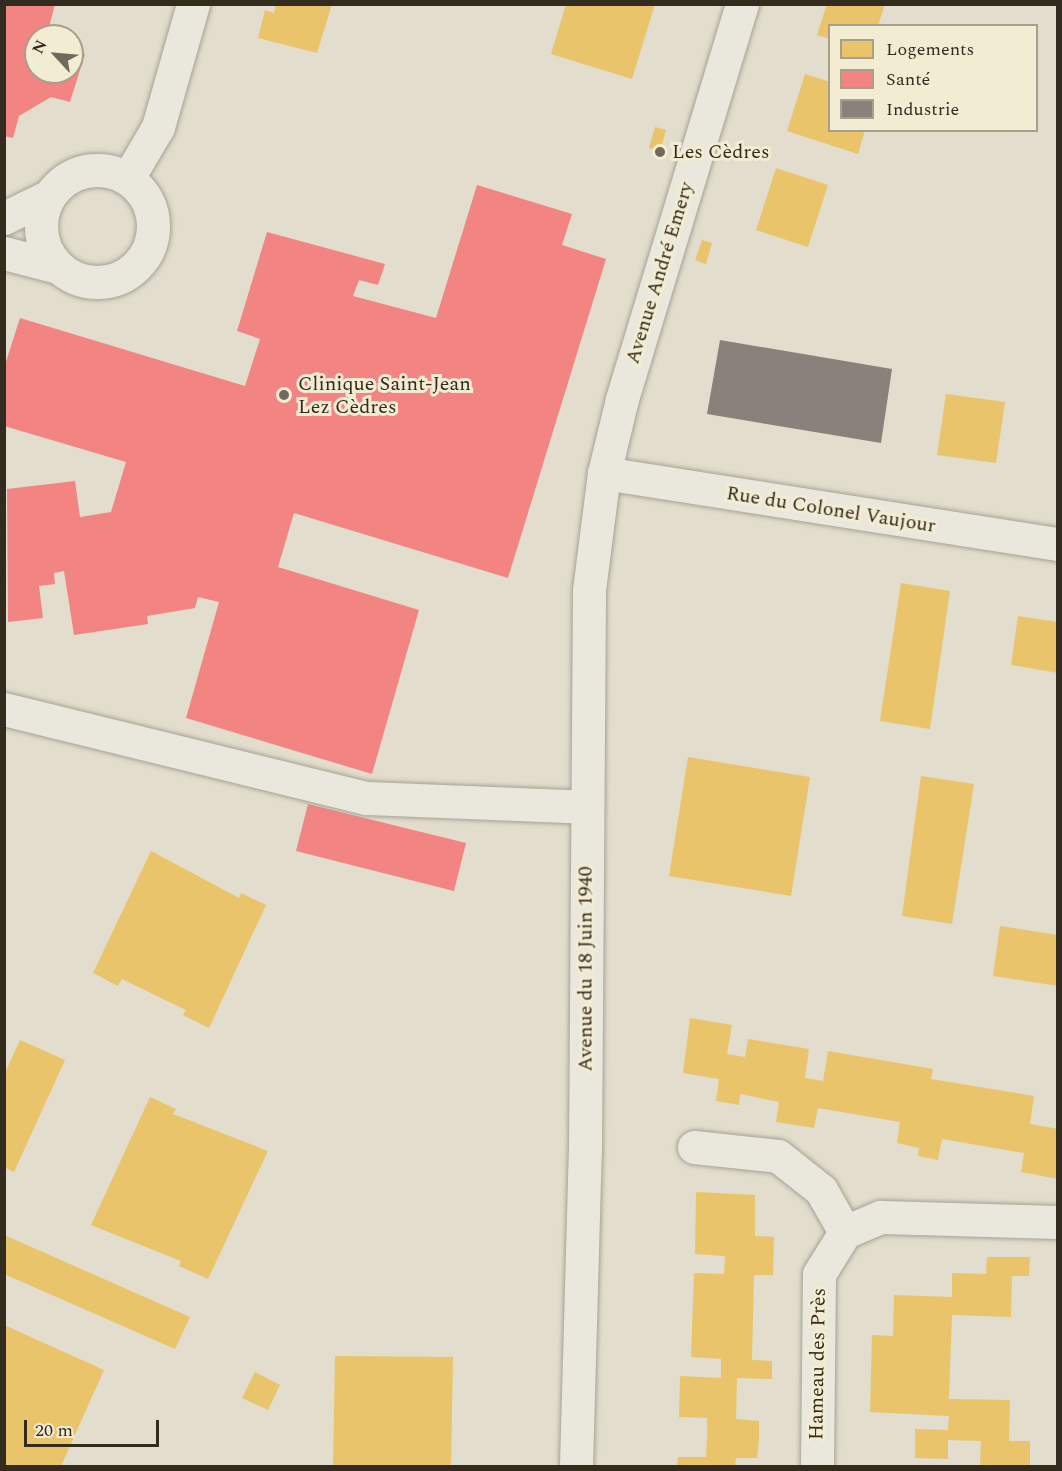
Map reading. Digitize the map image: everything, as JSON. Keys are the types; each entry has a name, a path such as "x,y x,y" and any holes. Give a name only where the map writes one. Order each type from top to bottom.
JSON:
{"street":[{"path":"128,178 158,127 193,4"},
{"name":"Avenue André Emery","path":"604,473 742,4"},
{"path":"4,219 47,197 59,183 93,169 128,178 151,207 150,245 141,261 110,282 73,278 57,267 4,253"},
{"path":"47,197 40,234 57,267"},
{"name":"Rue du Colonel Vaujour","path":"604,473 1058,544"},
{"name":"Avenue du 18 Juin 1940","path":"576,1467 589,590 604,473"},
{"path":"4,709 366,798 587,807"},
{"path":"694,1147 778,1156 821,1190 845,1233 880,1217 1058,1222"},
{"name":"Hameau des Près","path":"817,1467 819,1274 845,1233"}],"building: Logements":[{"path":"276,4 332,4 317,53 258,38 265,10 274,13"},
{"path":"566,4 655,4 632,79 551,54"},
{"path":"827,4 885,4 879,24 828,24 828,38 817,35"},
{"path":"805,74 828,81 828,132 864,132 858,154 787,131"},
{"path":"655,127 666,130 660,152 649,148"},
{"path":"776,168 828,185 808,247 756,230"},
{"path":"702,240 712,243 706,264 695,260"},
{"path":"946,394 1005,402 996,463 937,455"},
{"path":"901,583 950,591 930,729 880,721"},
{"path":"1018,616 1058,622 1058,673 1011,665"},
{"path":"688,757 810,777 791,896 669,876"},
{"path":"921,776 974,784 952,924 902,916"},
{"path":"151,851 239,898 241,893 266,905 209,1028 183,1015 186,1010 122,979 118,986 93,973"},
{"path":"1000,926 1058,935 1058,986 993,976"},
{"path":"690,1018 732,1025 727,1054 745,1057 748,1039 809,1049 805,1078 823,1081 828,1051 933,1069 931,1079 1034,1096 1030,1124 1058,1129 1058,1179 1021,1172 1024,1153 942,1139 938,1160 918,1156 919,1148 897,1143 900,1122 818,1108 814,1128 776,1122 779,1102 740,1094 739,1105 716,1101 719,1079 683,1073"},
{"path":"20,1040 65,1060 14,1172 4,1167 4,1075"},
{"path":"150,1097 176,1109 173,1114 268,1151 208,1279 179,1266 181,1261 91,1225"},
{"path":"696,1192 755,1195 755,1236 774,1237 773,1275 754,1275 752,1360 772,1361 772,1379 737,1378 736,1419 759,1421 759,1439 757,1458 736,1458 735,1466 677,1466 678,1457 706,1457 707,1438 707,1418 679,1417 680,1376 721,1378 721,1359 691,1357 694,1273 724,1274 725,1256 695,1254"},
{"path":"4,1235 190,1317 175,1349 4,1274"},
{"path":"987,1257 1030,1257 1029,1276 1012,1276 1011,1317 952,1315 949,1399 1010,1400 1009,1441 1030,1441 1030,1466 980,1466 981,1441 948,1440 948,1459 915,1458 915,1429 948,1430 949,1416 870,1412 872,1335 893,1336 894,1295 952,1297 952,1273 986,1274"},
{"path":"4,1325 104,1370 61,1466 4,1466"},
{"path":"335,1356 453,1357 451,1466 333,1466"},
{"path":"255,1372 280,1385 268,1410 242,1398"}],"building: Santé":[{"path":"4,4 55,4 50,24 24,24 24,84 76,84 70,102 51,97 19,116 13,138 4,136"},
{"path":"477,185 572,214 562,245 606,259 508,578 294,513 278,567 419,610 372,774 186,718 219,602 198,597 195,608 147,616 148,624 74,635 64,571 54,573 55,584 39,586 43,618 8,622 7,489 75,481 80,517 111,512 126,462 4,426 4,368 20,318 245,386 260,339 237,331 267,232 385,264 378,285 359,280 353,296 436,318"},
{"path":"308,804 466,843 454,891 296,851"}],"building: Industrie":[{"path":"720,340 892,369 881,443 707,414"}],"place":[{"name":"Les Cèdres","path":"660,152"},
{"name":"Clinique Saint-Jean Lez Cèdres","path":"284,395"}]}
